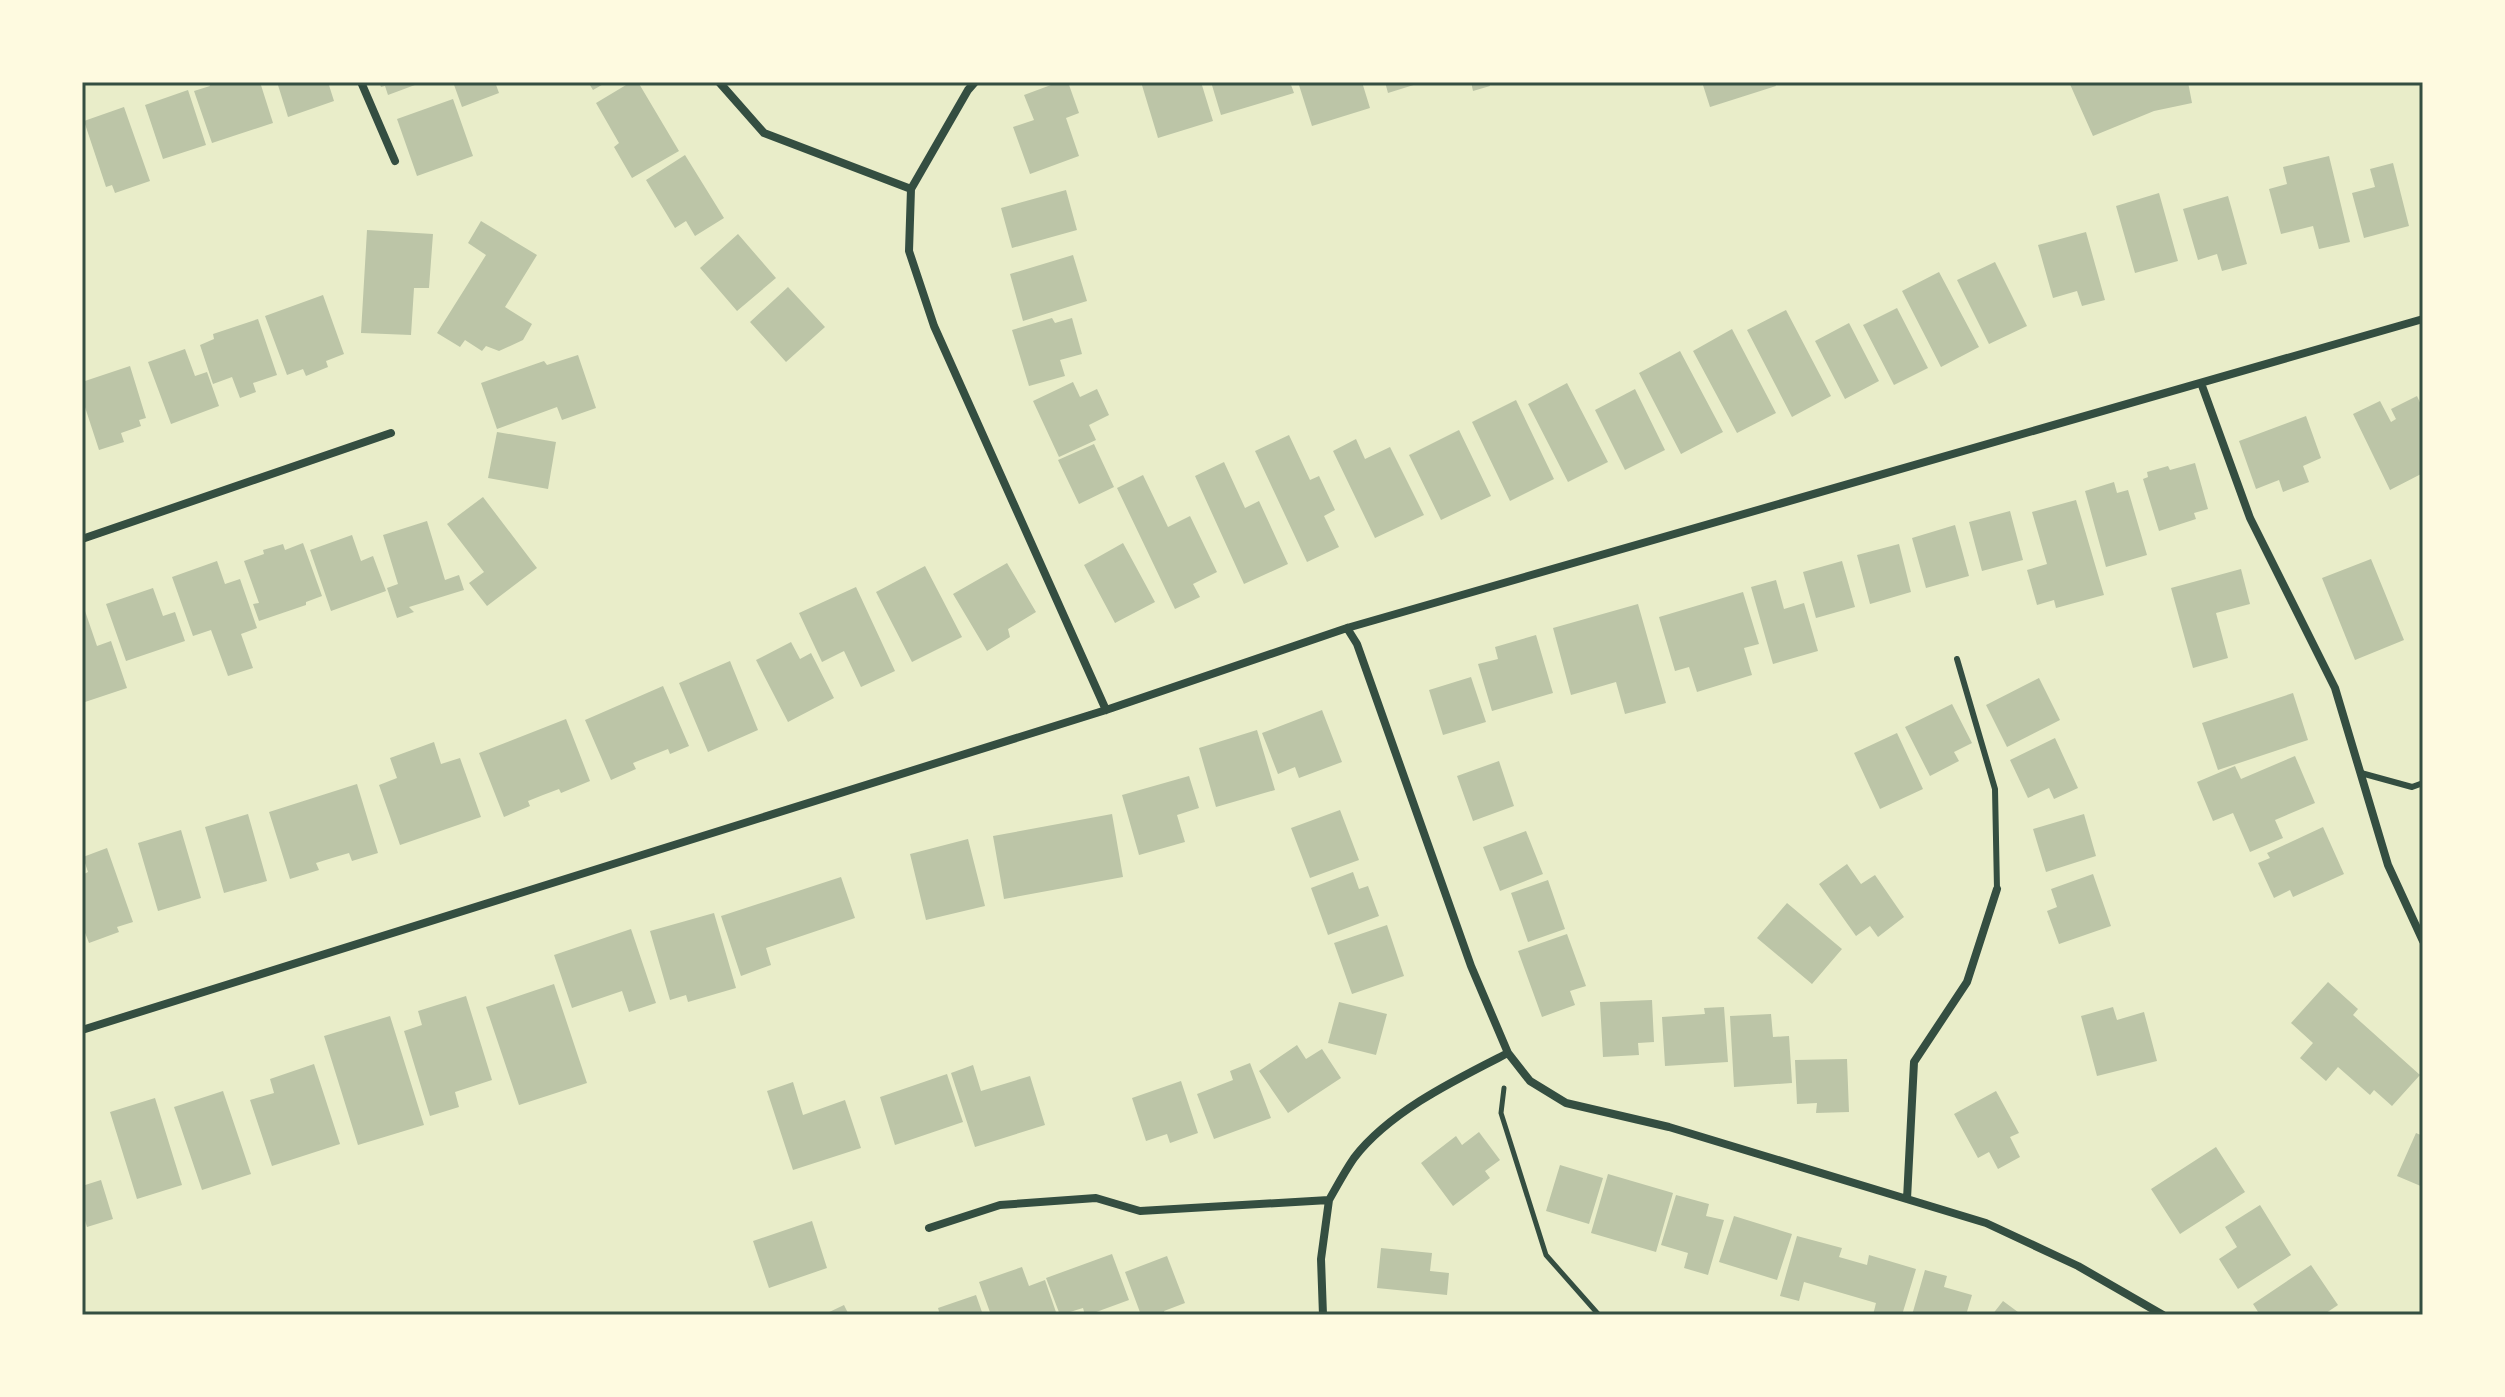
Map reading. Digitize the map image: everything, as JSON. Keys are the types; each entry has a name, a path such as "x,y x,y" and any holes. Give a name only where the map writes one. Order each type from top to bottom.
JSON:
{"street":[{"path":"361,82 395,161"},
{"path":"719,82 764,133 911,189"},
{"path":"975,82 911,189 909,251 934,326 1106,710"},
{"path":"82,1030 1106,710 1347,628 2423,319"},
{"path":"2201,383 2250,518 2335,688 2388,865 2423,941"},
{"path":"82,539 391,433"},
{"path":"1347,628 1357,644 1471,966 1508,1053 1530,1081 1566,1103 1669,1127 1986,1223 2078,1266 2163,1315"},
{"path":"1907,1199 1914,1062 1967,982 1997,889"},
{"path":"1323,1315 1321,1259 1329,1200 1354,1158 1377,1133 1432,1094 1508,1053"},
{"path":"929,1228 1000,1205 1096,1198 1140,1211 1329,1200"}],"lane":[{"path":"1957,659 1995,789 1997,889"},
{"path":"2361,773 2412,787 2423,783"}],"path":[{"path":"1508,1053 1501,1113 1546,1255 1599,1315"}],"building":[{"path":"209,82 260,82 273,123 212,143 194,91 210,86"},
{"path":"277,82 328,82 334,101 288,117"},
{"path":"379,82 423,82 388,95 385,86 381,87"},
{"path":"453,82 495,82 499,93 462,107"},
{"path":"588,82 607,82 593,90"},
{"path":"631,82 638,82 679,151 632,178 614,147 619,143 596,103"},
{"path":"1059,82 1068,82 1079,113 1066,118 1079,156 1030,174 1013,127 1034,120 1024,95"},
{"path":"1141,82 1201,82 1213,121 1158,138"},
{"path":"1211,82 1290,82 1294,93 1221,115"},
{"path":"1298,82 1362,82 1370,108 1312,126"},
{"path":"1385,82 1420,82 1420,83 1388,93"},
{"path":"1471,82 1489,82 1490,86 1473,91"},
{"path":"1702,82 1774,82 1776,86 1710,107"},
{"path":"2069,82 2188,82 2192,103 2154,111 2093,136"},
{"path":"188,90 206,145 163,159 145,105"},
{"path":"453,99 473,156 417,176 397,119"},
{"path":"124,107 150,181 115,193 112,185 106,187 84,121"},
{"path":"685,155 724,218 695,236 686,221 675,228 646,180"},
{"path":"2329,156 2350,242 2319,249 2313,226 2281,234 2269,189 2287,184 2283,167"},
{"path":"2393,163 2409,226 2364,238 2352,193 2375,187 2370,169"},
{"path":"1066,190 1077,230 1012,248 1001,208"},
{"path":"2159,193 2178,261 2135,273 2116,206"},
{"path":"2228,196 2247,264 2222,271 2217,254 2198,260 2183,209"},
{"path":"481,221 537,255 505,307 532,324 523,340 499,351 486,346 482,351 465,340 460,347 437,333 486,255 468,243"},
{"path":"367,230 433,234 429,288 414,288 411,335 361,333"},
{"path":"2086,232 2105,300 2082,306 2077,291 2053,298 2038,245"},
{"path":"738,234 776,278 737,311 700,268"},
{"path":"1073,255 1087,301 1023,321 1010,274"},
{"path":"1995,262 2027,326 1989,344 1957,280"},
{"path":"1939,272 1979,347 1941,367 1902,291"},
{"path":"788,287 825,327 786,362 750,322"},
{"path":"323,295 344,354 326,361 328,367 306,376 303,369 287,375 265,316"},
{"path":"1897,308 1928,368 1894,385 1863,325"},
{"path":"1786,310 1831,396 1792,417 1747,330"},
{"path":"1052,318 1055,323 1072,318 1082,354 1060,360 1065,376 1029,386 1012,330"},
{"path":"258,319 277,375 253,383 256,392 240,398 232,377 213,384 200,345 214,339 213,334"},
{"path":"1849,323 1879,381 1845,399 1815,341"},
{"path":"1732,329 1776,413 1737,433 1693,351"},
{"path":"185,349 195,376 207,372 219,406 171,424 148,362"},
{"path":"1680,351 1723,432 1681,454 1639,373"},
{"path":"578,355 596,408 562,420 557,407 497,429 481,383 544,361 547,365"},
{"path":"130,366 146,418 139,420 141,426 121,433 124,442 99,450 82,398 82,382"},
{"path":"1073,382 1080,397 1097,389 1109,415 1089,425 1096,440 1059,457 1033,401"},
{"path":"1567,383 1608,462 1568,482 1528,404"},
{"path":"1635,389 1665,450 1625,470 1595,410"},
{"path":"2417,396 2423,409 2423,473 2390,490 2353,414 2380,401 2391,422 2396,419 2391,409"},
{"path":"1516,400 1554,479 1510,501 1472,422"},
{"path":"2306,416 2321,458 2303,466 2309,482 2283,492 2279,480 2256,489 2239,441"},
{"path":"1459,430 1491,496 1441,520 1409,455"},
{"path":"497,432 556,442 548,489 488,478"},
{"path":"1289,435 1310,480 1319,476 1335,510 1324,516 1339,547 1307,562 1255,451"},
{"path":"1356,439 1365,459 1390,447 1424,515 1375,538 1333,451"},
{"path":"1094,444 1114,487 1079,504 1058,460"},
{"path":"1224,462 1245,508 1259,501 1288,564 1244,584 1195,476"},
{"path":"2195,463 2208,509 2194,513 2196,519 2159,531 2143,479 2148,477 2147,472"},
{"path":"1143,475 1168,527 1190,516 1217,572 1193,584 1200,597 1175,609 1117,488"},
{"path":"2114,482 2117,493 2128,490 2147,555 2106,567 2085,491"},
{"path":"483,497 537,568 487,606 469,583 484,572 447,524"},
{"path":"2076,500 2104,595 2056,608 2054,600 2037,605 2027,570 2047,564 2032,512"},
{"path":"2010,511 2023,560 1982,571 1969,522"},
{"path":"427,521 445,580 459,575 464,590 409,607 414,612 397,618 387,588 398,584 383,535"},
{"path":"1955,525 1969,576 1926,588 1912,538"},
{"path":"352,535 361,561 373,556 386,591 331,611 310,550"},
{"path":"303,543 322,596 306,602 306,605 259,621 253,604 259,603 244,561 264,554 263,550 283,544 285,550"},
{"path":"1123,543 1155,602 1115,623 1084,565"},
{"path":"1899,544 1911,592 1870,604 1857,555"},
{"path":"2371,559 2404,640 2355,660 2322,578"},
{"path":"217,561 225,584 240,579 257,628 241,634 253,668 228,676 211,630 193,636 172,577"},
{"path":"1842,561 1855,607 1816,618 1803,572"},
{"path":"1007,563 1036,612 1008,629 1010,637 987,651 953,594"},
{"path":"925,566 962,637 912,662 876,592"},
{"path":"2241,569 2250,604 2216,613 2228,658 2193,668 2171,588"},
{"path":"1776,580 1784,609 1804,603 1818,651 1773,664 1751,587"},
{"path":"856,587 895,671 861,687 844,651 822,662 799,613"},
{"path":"153,588 163,616 175,612 185,641 126,661 106,604"},
{"path":"1743,592 1759,644 1744,648 1752,675 1697,692 1689,667 1675,671 1659,617"},
{"path":"1638,604 1666,703 1625,714 1616,682 1571,695 1553,628"},
{"path":"85,611 97,646 111,641 127,688 82,703 82,612"},
{"path":"1536,635 1553,693 1492,711 1478,664 1498,659 1495,647"},
{"path":"791,642 800,659 811,653 834,698 788,722 756,660"},
{"path":"730,661 758,730 708,752 679,683"},
{"path":"1471,677 1486,722 1443,735 1429,690"},
{"path":"2039,678 2060,720 2007,747 1986,705"},
{"path":"663,686 689,746 670,754 668,749 633,763 636,769 611,780 585,720"},
{"path":"2293,693 2308,740 2218,770 2202,723"},
{"path":"1952,704 1972,743 1954,752 1959,761 1930,776 1905,727"},
{"path":"1322,710 1342,762 1299,778 1295,767 1278,774 1262,733"},
{"path":"566,719 590,781 561,793 559,789 528,801 530,806 504,817 479,753"},
{"path":"1257,730 1275,790 1216,807 1199,748"},
{"path":"1897,733 1923,789 1880,809 1854,753"},
{"path":"2055,738 2078,788 2054,799 2049,788 2028,798 2010,760"},
{"path":"434,742 441,764 460,758 481,817 400,845 379,785 397,778 390,758"},
{"path":"2295,756 2315,803 2275,820 2283,838 2250,852 2233,813 2213,821 2197,782 2235,766 2241,779"},
{"path":"1499,761 1514,806 1473,821 1457,776"},
{"path":"1189,776 1199,808 1177,815 1185,842 1139,855 1122,795"},
{"path":"357,784 378,853 352,861 349,853 332,858 316,863 319,870 290,879 269,812"},
{"path":"1340,810 1359,860 1310,878 1291,828"},
{"path":"248,814 267,881 224,893 205,827"},
{"path":"1112,814 1123,877 1004,899 993,836"},
{"path":"2084,814 2096,856 2046,872 2033,829"},
{"path":"2323,827 2344,874 2293,897 2290,890 2274,898 2258,863 2270,858 2267,853"},
{"path":"181,830 201,898 158,911 138,843"},
{"path":"1526,831 1543,874 1500,891 1483,847"},
{"path":"968,839 985,906 926,920 910,854"},
{"path":"107,848 133,922 117,927 119,932 89,943 82,925 82,875 88,872 83,857"},
{"path":"1847,864 1861,884 1875,875 1904,917 1878,937 1870,926 1856,936 1819,884"},
{"path":"1353,872 1359,889 1368,886 1379,916 1328,935 1311,888"},
{"path":"2093,874 2111,926 2059,944 2047,911 2057,907 2051,889"},
{"path":"841,877 855,918 766,948 771,965 741,976 721,916"},
{"path":"1548,880 1565,929 1528,942 1511,893"},
{"path":"1787,903 1842,949 1812,984 1757,938"},
{"path":"714,913 736,988 688,1002 686,995 670,1000 650,931"},
{"path":"1387,925 1404,976 1352,994 1334,943"},
{"path":"631,929 656,1003 629,1012 622,991 572,1008 554,955"},
{"path":"1567,934 1586,986 1570,991 1575,1005 1542,1017 1518,951"},
{"path":"2328,982 2358,1009 2353,1015 2420,1075 2392,1106 2374,1090 2370,1095 2338,1067 2326,1081 2300,1058 2313,1043 2291,1023"},
{"path":"554,984 587,1083 519,1105 486,1007"},
{"path":"466,996 492,1080 455,1092 459,1107 430,1116 404,1031 422,1025 418,1011"},
{"path":"1652,1000 1654,1042 1638,1043 1639,1055 1603,1057 1600,1002"},
{"path":"1339,1002 1387,1014 1376,1055 1328,1043"},
{"path":"1724,1007 1728,1062 1665,1066 1662,1017 1705,1014 1704,1008"},
{"path":"2113,1007 2117,1020 2144,1012 2157,1061 2097,1076 2081,1016"},
{"path":"1771,1014 1773,1037 1789,1036 1792,1083 1734,1087 1730,1016"},
{"path":"390,1016 424,1125 358,1145 324,1036"},
{"path":"1297,1045 1306,1059 1322,1049 1341,1078 1288,1113 1259,1071"},
{"path":"1847,1059 1849,1112 1816,1113 1817,1103 1797,1104 1795,1060"},
{"path":"1250,1063 1271,1118 1214,1139 1197,1094 1233,1080 1230,1071"},
{"path":"314,1064 340,1144 272,1166 250,1100 274,1093 270,1079"},
{"path":"973,1065 981,1091 1030,1076 1045,1125 975,1147 951,1073"},
{"path":"947,1074 963,1122 895,1145 880,1097"},
{"path":"1181,1081 1198,1133 1170,1143 1167,1134 1146,1141 1132,1098"},
{"path":"793,1082 803,1115 845,1100 861,1148 793,1170 767,1091"},
{"path":"223,1091 251,1174 202,1190 174,1107"},
{"path":"1996,1091 2019,1133 2010,1137 2020,1157 1998,1169 1989,1152 1978,1158 1954,1114"},
{"path":"155,1098 182,1185 137,1199 110,1112"},
{"path":"1479,1132 1500,1160 1485,1171 1490,1178 1453,1206 1421,1163 1456,1136 1462,1145"},
{"path":"2416,1133 2423,1136 2423,1187 2397,1176"},
{"path":"2216,1147 2245,1192 2180,1234 2151,1189"},
{"path":"1560,1165 1603,1178 1589,1224 1546,1211"},
{"path":"1608,1174 1673,1193 1656,1252 1591,1233"},
{"path":"101,1180 113,1219 87,1227 82,1211 82,1186"},
{"path":"1676,1195 1709,1204 1706,1216 1724,1220 1708,1275 1684,1268 1688,1253 1661,1245"},
{"path":"2260,1205 2291,1255 2238,1289 2219,1259 2237,1247 2225,1227"},
{"path":"1734,1216 1792,1234 1777,1280 1719,1262"},
{"path":"812,1221 827,1268 769,1288 753,1241"},
{"path":"1797,1236 1842,1248 1839,1257 1867,1265 1869,1255 1916,1269 1902,1315 1873,1315 1876,1303 1804,1282 1799,1301 1780,1296"},
{"path":"1381,1248 1432,1253 1430,1271 1449,1273 1447,1295 1377,1288"},
{"path":"1112,1254 1129,1300 1088,1315 1085,1315 1083,1308 1060,1315 1046,1278"},
{"path":"1167,1256 1185,1303 1164,1311 1165,1315 1141,1315 1125,1272"},
{"path":"2311,1265 2338,1305 2323,1315 2260,1315 2253,1304"},
{"path":"1022,1267 1029,1286 1045,1280 1057,1315 991,1315 979,1282"},
{"path":"1925,1270 1947,1276 1944,1287 1972,1295 1966,1315 1912,1315"},
{"path":"976,1295 983,1315 940,1315 938,1308"},
{"path":"2003,1301 2022,1315 1992,1315"},
{"path":"844,1305 849,1315 823,1315"}]}
